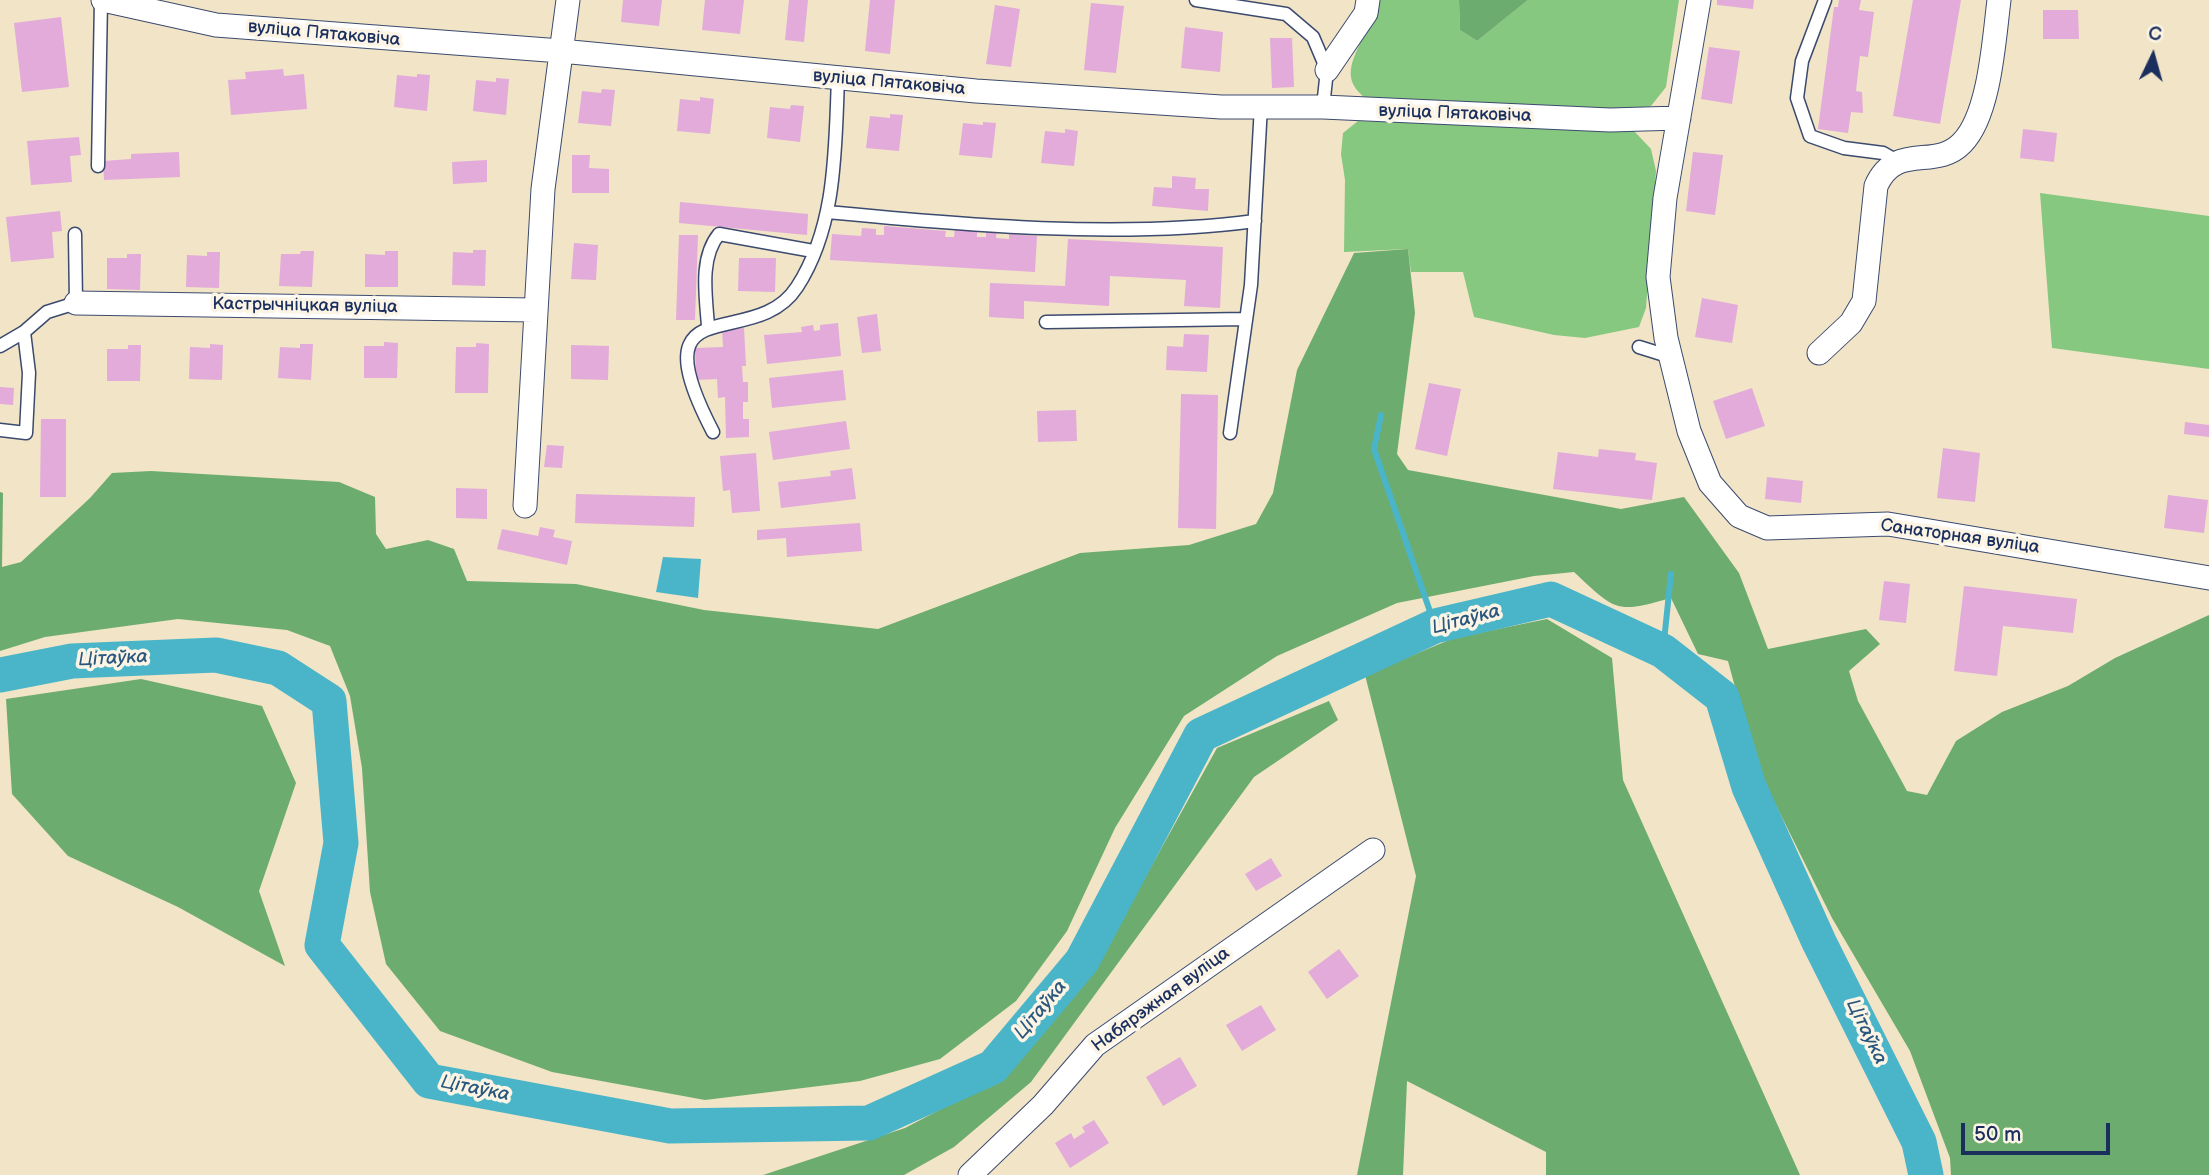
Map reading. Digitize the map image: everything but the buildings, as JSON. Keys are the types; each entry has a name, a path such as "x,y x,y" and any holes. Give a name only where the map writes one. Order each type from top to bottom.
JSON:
{"street":[{"name":"вуліца Пятаковіча","path":"102,0 216,25 561,51 976,91 1597,120 1679,118"},
{"path":"525,506 534,310 543,189 568,0"},
{"path":"1326,70 1366,13 1368,0"},
{"name":"Санаторная вуліца","path":"1699,0 1665,198 1658,277 1671,357 1689,430 1710,483 1739,516 1767,528 1888,524 2209,578"},
{"path":"1819,353 1851,323 1864,301 1876,186 1883,170 1897,161 1945,153 1961,145 1976,125 1985,91 1999,0"},
{"name":"Кастрычніцкая вуліца","path":"76,303 534,310"},
{"name":"Набярэжная вуліца","path":"970,1175 1043,1105 1095,1045 1373,850"}],"lane":[{"path":"98,166 102,0"},
{"path":"1196,0 1286,14 1313,37 1326,70 1323,107"},
{"path":"1825,0 1802,61 1797,98 1810,136 1844,148 1883,153 1897,161"},
{"path":"713,432 692,392 687,370 689,352 697,335 708,326 755,317 781,304 797,287 827,212 835,168 838,79"},
{"path":"1230,433 1246,318 1255,221 1261,106"},
{"path":"827,212 1123,229 1203,228 1255,221"},
{"path":"0,346 24,332 47,312 76,303 75,234"},
{"path":"708,326 705,278 712,243 719,234 813,251"},
{"path":"1046,322 1246,318"},
{"path":"0,430 26,433 29,373 24,332"},
{"path":"1639,347 1671,357"}],"green space":[{"path":"1376,0 1459,0 1460,30 1477,41 1528,0 1679,0 1666,87 1651,106 1627,110 1373,103 1356,89 1351,74 1354,57"},
{"path":"1459,0 1528,0 1477,41 1460,30"},
{"path":"1358,121 1634,131 1651,149 1656,171 1646,308 1639,327 1585,338 1554,335 1474,317 1463,272 1411,272 1408,249 1344,252 1345,180 1341,154 1343,133"},
{"path":"2040,193 2209,216 2209,369 2052,348"},
{"path":"1408,249 1415,313 1397,454 1408,470 1621,509 1684,497 1739,573 1768,649 1866,629 1880,644 1849,671 1858,701 1907,791 1927,795 1956,741 2002,712 2068,686 2115,658 2209,615 2209,1175 1951,1175 1950,1158 1910,1051 1832,918 1756,765 1728,661 1698,654 1671,598 1638,606 1617,606 1599,595 1574,572 1534,576 1397,603 1277,656 1184,716 1115,828 1067,931 1016,1001 940,1059 860,1081 705,1100 552,1072 440,1031 386,964 370,892 362,768 350,696 330,646 287,630 178,619 45,637 0,651 0,492 3,493 2,567 21,562 90,498 112,473 151,471 339,482 375,497 376,534 386,549 428,540 454,549 467,581 576,584 704,610 878,629 1080,553 1189,545 1256,524 1273,493 1297,370 1354,253"},
{"path":"1547,619 1612,658 1623,780 1800,1175 1546,1175 1546,1152 1407,1081 1403,1175 1357,1175 1416,876 1365,675 1454,638"},
{"path":"141,679 262,706 296,783 259,891 285,966 178,907 68,856 12,794 6,699"},
{"path":"1329,701 1338,720 1254,777 1031,1082 954,1147 904,1175 763,1175 905,1128 1004,1076 1096,966 1217,748"}],"water":[{"path":"663,557 701,559 698,598 656,592"}],"waterway":[{"path":"1381,415 1374,449 1435,626"},
{"path":"1663,651 1671,574"},
{"name":"Цітаўка","path":"0,675 72,661 216,655 278,668 329,701 341,843 322,945 429,1081 670,1126 869,1123 993,1067 1082,961 1201,735 1435,626 1551,599 1663,651 1722,697 1749,787 1819,942 1919,1142 1926,1175"}]}
